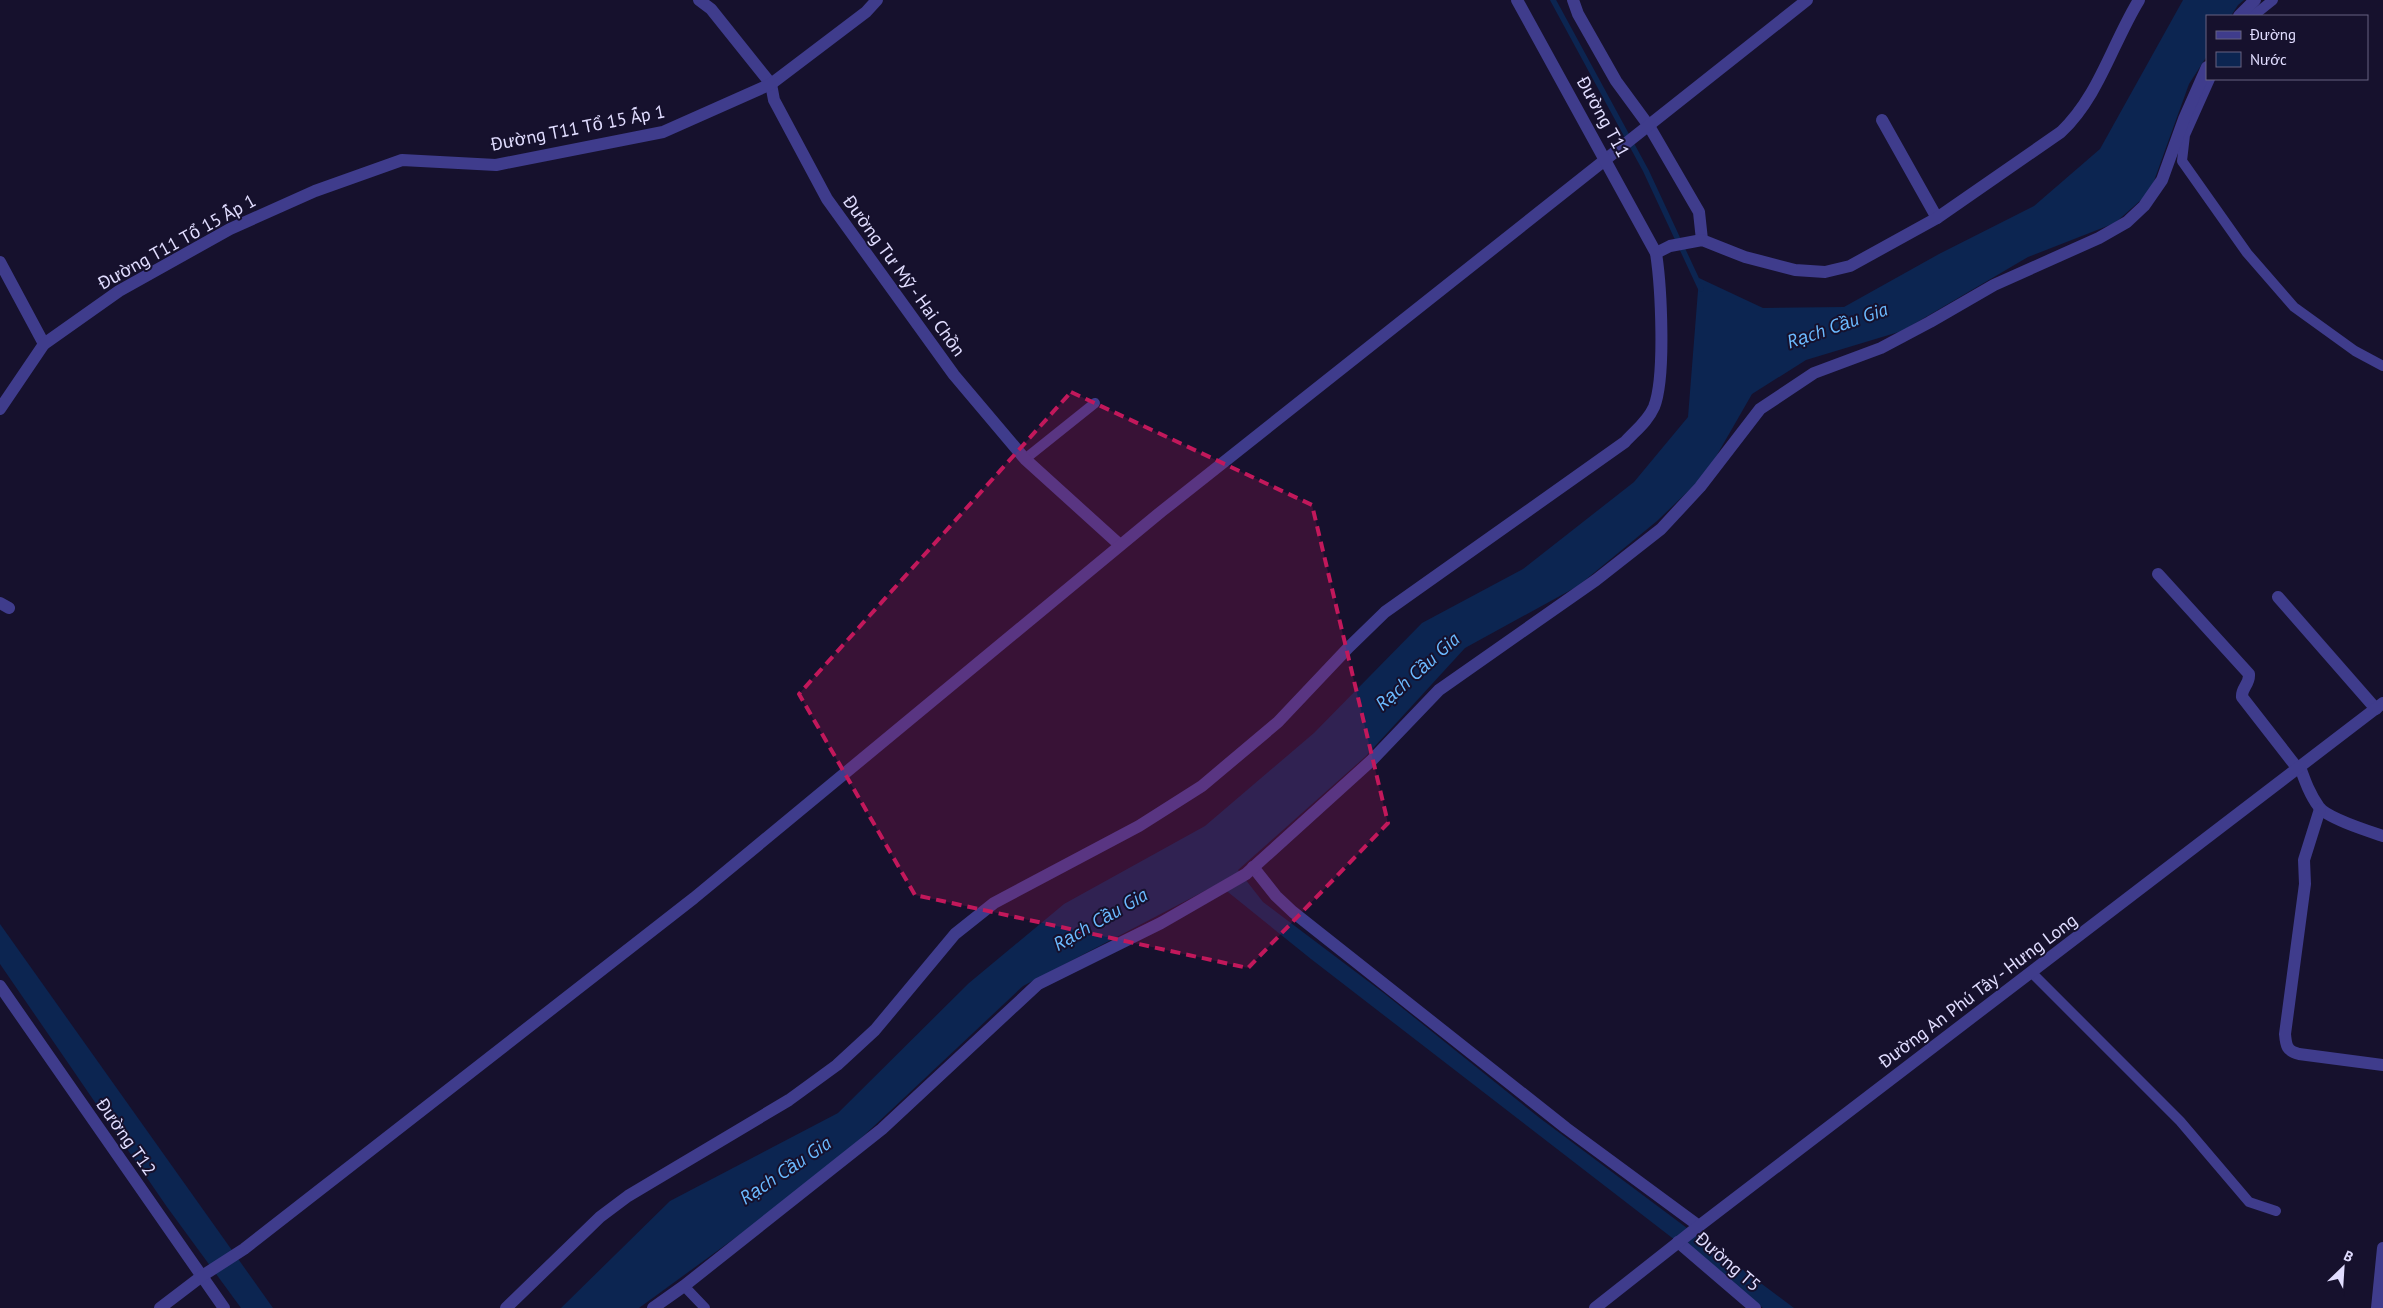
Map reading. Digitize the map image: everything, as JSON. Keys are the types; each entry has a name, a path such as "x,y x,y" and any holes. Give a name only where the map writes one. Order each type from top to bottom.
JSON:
{"street":[{"name":"Đường Tư Mỹ - Hai Chồn","path":"698,0 711,9 770,84 774,100 827,199 954,375 1025,459 1120,545"},
{"name":"Đường T11 Tổ 15 Ấp 1","path":"0,410 44,344 127,286 230,229 315,191 402,160 496,165 663,132 770,84 866,12 877,0"},
{"name":"Đường T11","path":"1517,0 1656,253"},
{"path":"1573,0 1578,14 1616,81 1649,126 1699,212 1702,240"},
{"path":"160,1308 244,1249 694,898 1120,545 1605,158 1649,126 1807,0"},
{"path":"506,1308 600,1217 628,1196 789,1100 837,1065 874,1030 954,934 994,903 1139,826 1202,786 1278,722 1385,612 1625,442 1647,419 1654,406 1659,387 1660,282 1656,253 1670,246 1702,240 1745,257 1796,270 1825,272 1850,266 1937,218 2061,132 2075,118 2090,96 2139,0"},
{"path":"2240,15 2255,0"},
{"path":"653,1308 684,1286 882,1129 1038,984 1161,923 1250,870 1372,760 1439,690 1596,580 1661,529 1700,486 1760,409 1814,373 1881,348 1994,285 2099,238 2127,222 2144,206 2162,180 2184,119 2206,70"},
{"path":"1882,120 1937,218"},
{"path":"0,262 44,344"},
{"path":"2158,574 2250,674 2249,682 2243,689 2242,697 2299,768 2320,809 2350,825 2383,836"},
{"path":"2278,597 2380,707"},
{"name":"Đường An Phú Tây - Hưng Long","path":"1595,1308 1678,1242 2380,707"},
{"path":"2320,809 2304,860 2305,884 2284,1034 2286,1046 2291,1052 2299,1054 2383,1065"},
{"path":"1250,870 1293,912 1566,1128 1698,1227"},
{"name":"Đường T12","path":"0,986 206,1274 224,1308"},
{"name":"Đường T5","path":"1678,1242 1755,1308"},
{"path":"2377,1308 2383,1248"}],"lane":[{"path":"2254,15 2273,0"},
{"path":"2210,80 2185,135 2182,161 2247,253 2294,307 2355,351 2383,366"},
{"path":"1025,459 1095,403"},
{"path":"2031,972 2180,1121 2249,1202 2276,1211"},
{"path":"684,1286 704,1308"}],"highlighted area":[{"path":"1071,392 1312,505 1388,823 1248,968 915,895 799,694"}],"water":[{"name":"Rạch Cầu Gia","path":"2183,0 2244,0 2232,15 2206,15 2206,58 2189,84 2150,192 2115,223 2028,257 1902,331 1806,360 1752,394 1706,474 1657,521 1578,586 1465,648 1366,756 1238,870 1263,902 1385,994 1541,1119 1794,1308 1763,1308 1311,959 1218,884 1023,986 856,1143 761,1219 639,1308 561,1308 670,1201 838,1113 969,983 1064,904 1205,826 1314,733 1422,623 1523,569 1634,482 1688,417 1699,278 1763,308 1844,307 1939,254 2034,206 2100,149"},
{"path":"0,924 273,1308 241,1308 167,1207 0,964"}],"waterway":[{"path":"1553,0 1646,171 1701,289"}]}
